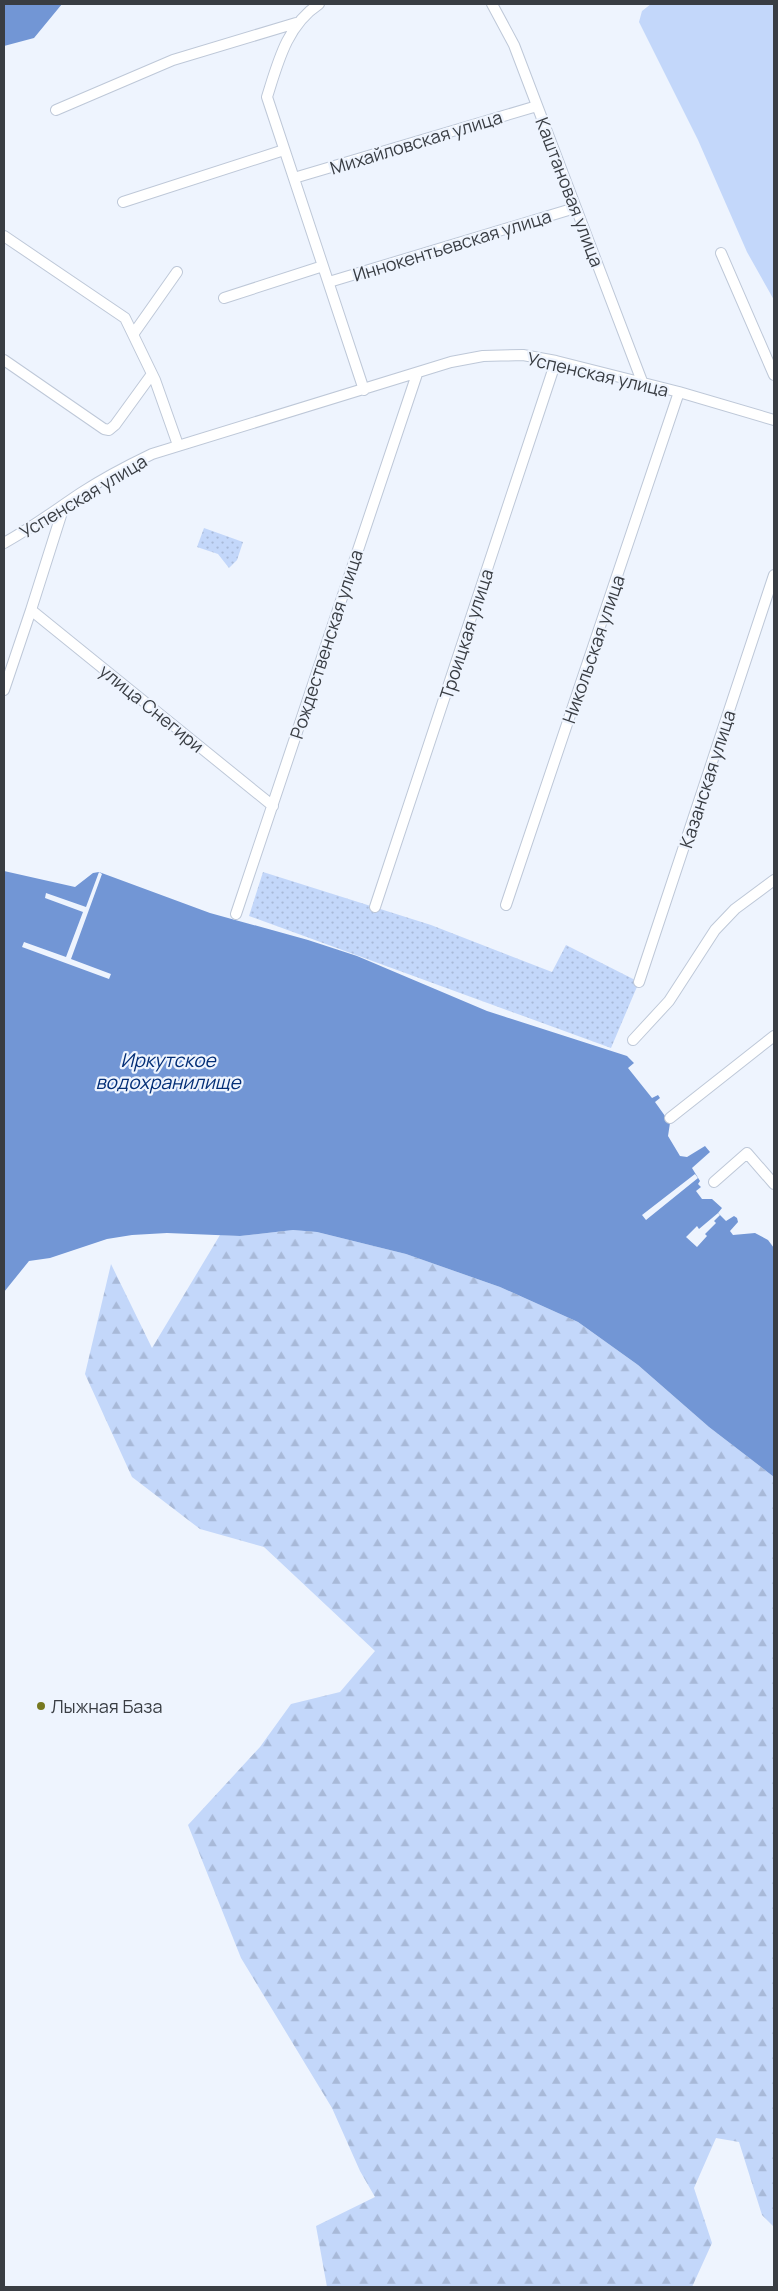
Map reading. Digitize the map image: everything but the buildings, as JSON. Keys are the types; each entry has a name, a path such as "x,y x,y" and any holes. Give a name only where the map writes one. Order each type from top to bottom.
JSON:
{"street":[{"name":"Каштановая улица","path":"492,4 514,46 538,106 643,384"},
{"path":"56,110 173,60 296,22 316,5"},
{"path":"296,22 279,58 267,97 364,390"},
{"name":"Михайловская улица","path":"294,178 538,106"},
{"path":"123,202 284,150"},
{"name":"Иннокентьевская улица","path":"329,282 576,208"},
{"path":"4,236 125,318 134,333 152,374 178,444"},
{"path":"721,253 774,376"},
{"path":"224,298 323,266"},
{"path":"134,333 177,272"},
{"name":"Успенская улица","path":"4,542 35,526 114,473 152,454 178,444 364,390 451,362 482,356 523,355 556,361 679,392 774,420"},
{"path":"4,360 104,429 110,430 152,374"},
{"name":"Троицкая улица","path":"375,907 556,361"},
{"name":"Рождественская улица","path":"236,914 417,374"},
{"name":"Никольская улица","path":"506,905 679,392"},
{"path":"4,690 64,506"},
{"name":"Казанская улица","path":"639,982 774,575"},
{"name":"улица Снегири","path":"30,610 273,806"},
{"path":"633,1040 669,1002 715,930 736,909 774,880"},
{"path":"670,1118 774,1036"},
{"path":"714,1182 746,1153 774,1184"}],"green space":[{"path":"651,4 774,4 774,300 747,252 698,140 639,22 642,11"},
{"path":"204,528 243,542 237,560 229,568 218,554 197,547"},
{"path":"263,872 431,925 552,972 566,945 639,982 611,1048 249,916"},
{"path":"293,1230 317,1232 406,1254 500,1287 578,1322 638,1365 709,1427 774,1477 774,2227 762,2215 739,2142 716,2138 694,2188 712,2243 692,2287 327,2287 316,2226 375,2197 360,2171 332,2108 241,1958 188,1825 260,1747 291,1704 340,1692 375,1651 264,1547 200,1529 132,1477 85,1374 111,1264 152,1348 220,1235 240,1236"}],"water":[{"path":"4,4 62,4 34,38 4,46"},
{"name":"Иркутское водохранилище","path":"4,871 75,887 93,873 99,872 210,913 308,940 357,956 487,1011 627,1056 634,1063 628,1068 652,1098 658,1095 660,1098 655,1102 670,1123 668,1136 680,1156 687,1157 705,1146 710,1152 692,1168 700,1181 698,1184 701,1187 696,1191 702,1199 712,1199 722,1208 718,1213 726,1221 734,1216 737,1218 738,1222 730,1231 733,1235 755,1233 768,1240 774,1248 774,1477 709,1427 638,1365 578,1322 500,1287 406,1254 317,1232 293,1230 240,1236 167,1233 107,1239 50,1258 29,1261 4,1292"}],"pier":[{"path":"99,872 102,874 71,959 111,974 109,979 22,947 24,942 66,957 83,912 45,898 46,893 86,907"},
{"path":"695,1174 698,1178 646,1220 642,1215"},
{"path":"718,1213 720,1215 714,1221 716,1223 705,1234 707,1236 697,1247 686,1237 697,1226 699,1229"}],"place":[{"name":"Лыжная База","path":"41,1706"}]}
